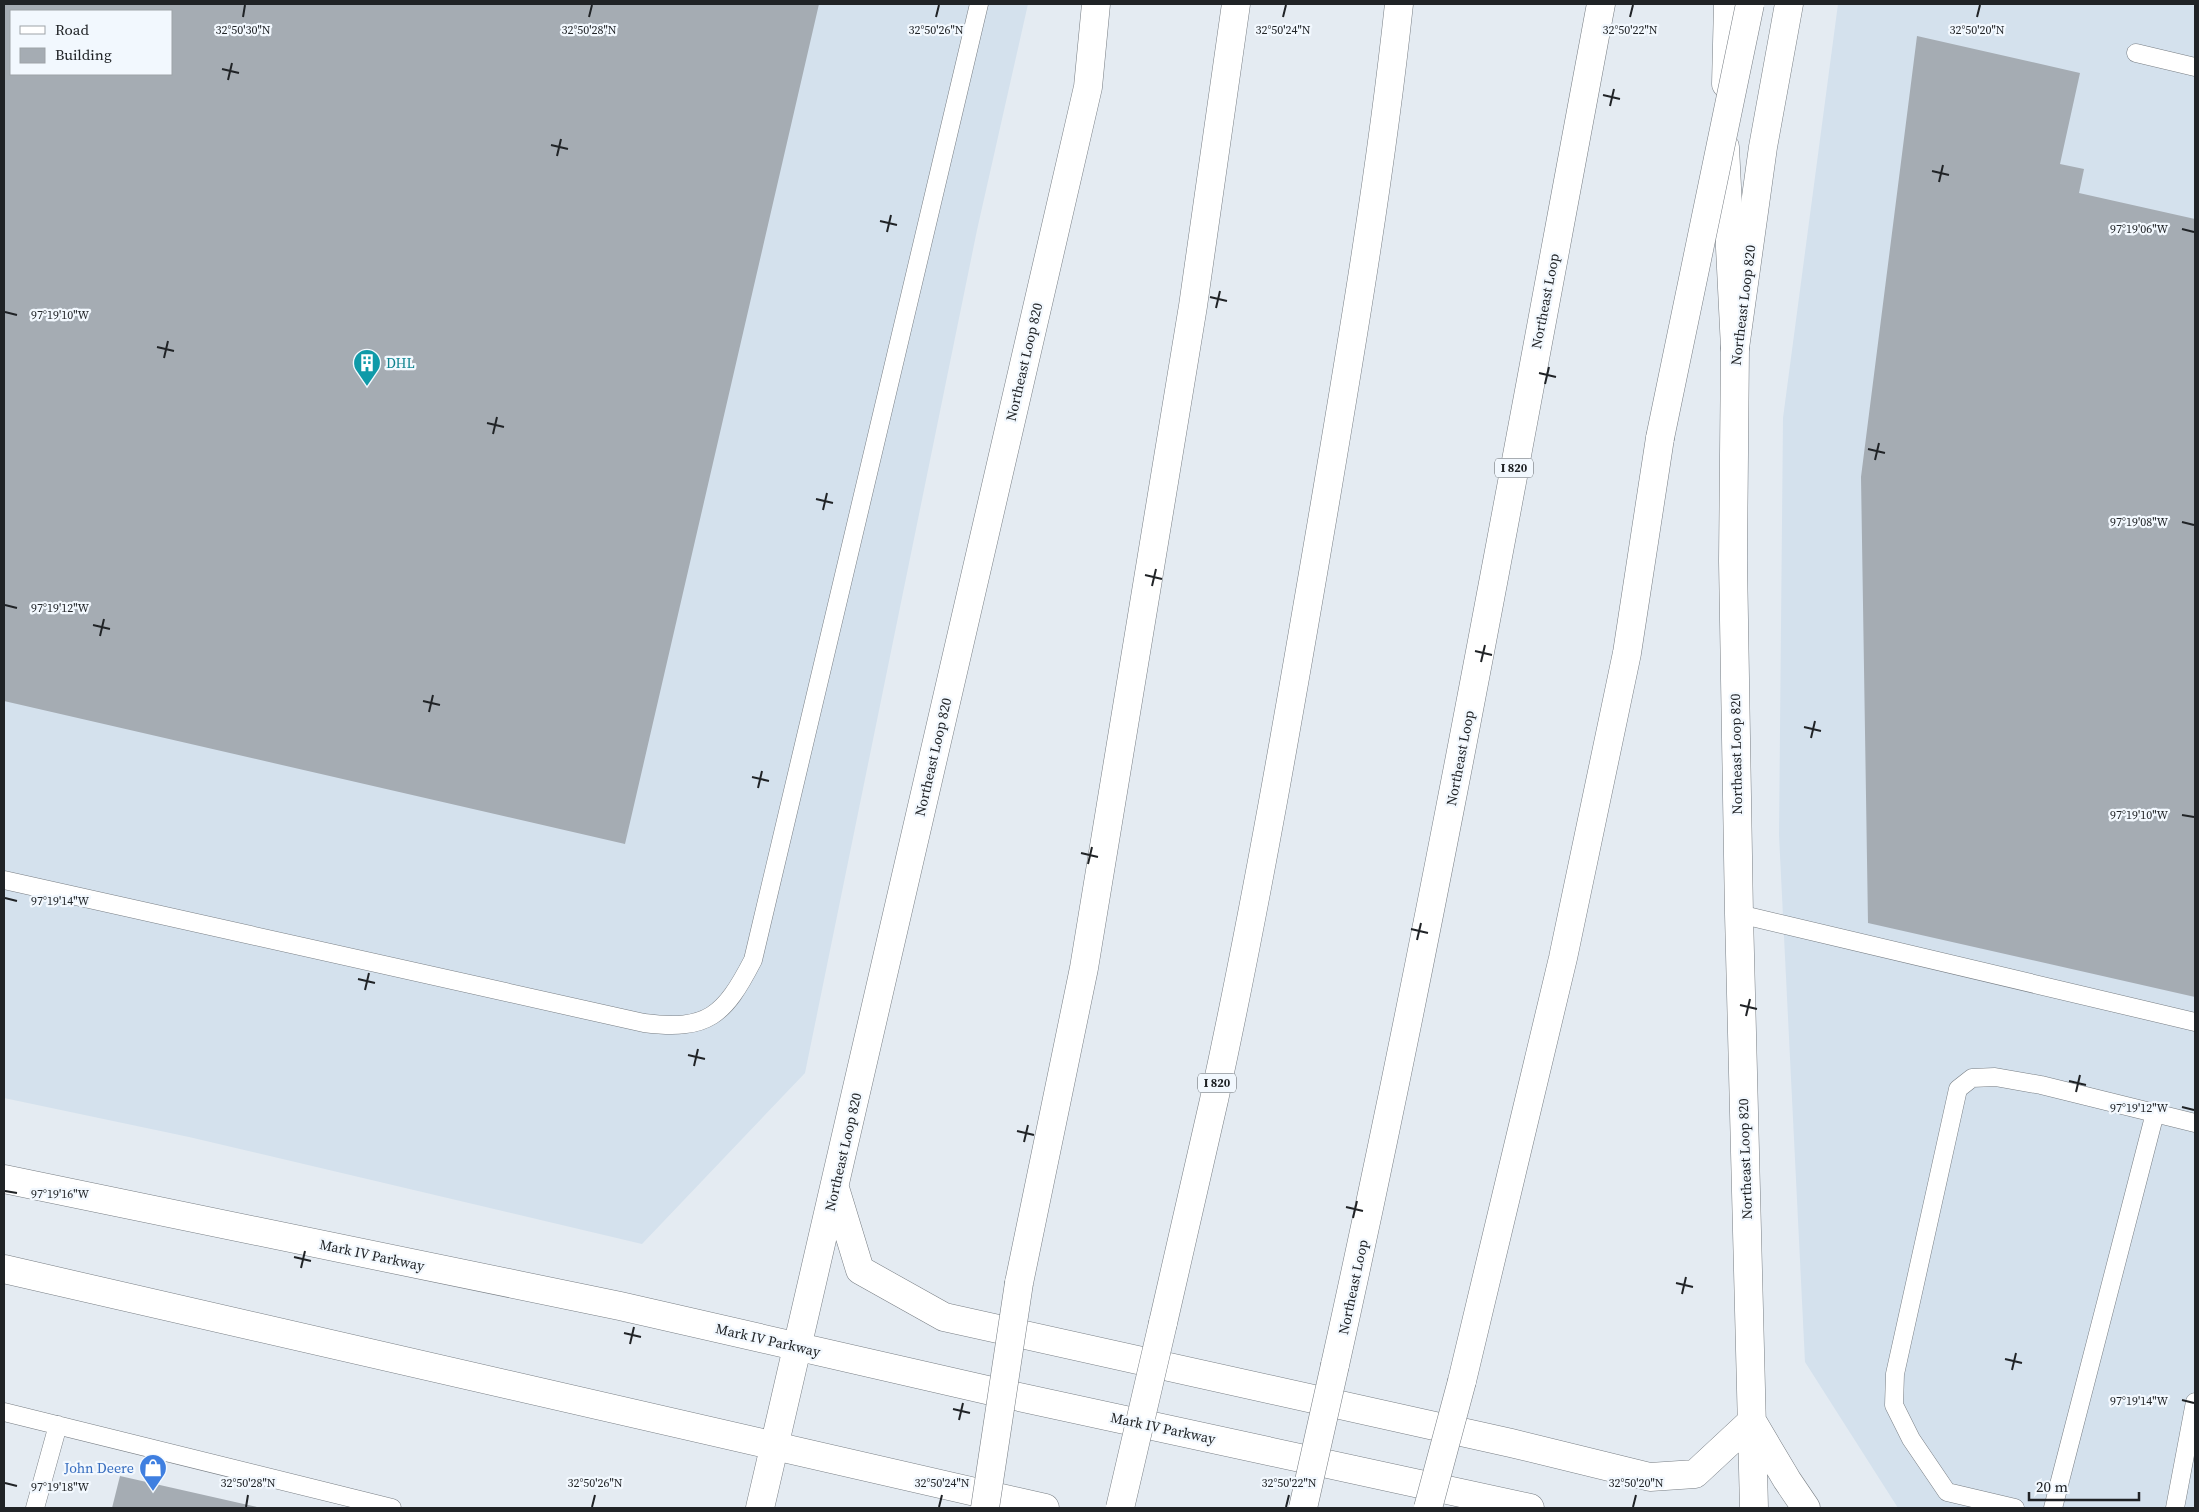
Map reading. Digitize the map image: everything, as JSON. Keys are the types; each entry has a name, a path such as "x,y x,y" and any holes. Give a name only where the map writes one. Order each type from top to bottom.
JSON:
{"main road":[{"name":"Northeast Loop 820","path":"760,1508 1088,87 1096,4"},
{"name":"I 820","path":"1120,1508 1214,1097 1265,842 1361,288 1378,178 1399,4"},
{"name":"Northeast Loop","path":"1303,1508 1379,1169 1427,932 1601,4"},
{"path":"1728,4 1725,150 1735,348"},
{"path":"1428,1508 1462,1381 1563,958 1627,653 1660,438 1750,4"},
{"name":"Northeast Loop 820","path":"1754,1508 1739,914 1734,561 1735,348 1763,147 1789,4"},
{"path":"985,1508 1018,1283 1084,968 1191,316 1236,7"},
{"name":"Mark IV Parkway","path":"4,1179 611,1304 1530,1508"},
{"path":"835,1187 860,1270 944,1317 1511,1443 1650,1478 1696,1474 1752,1422 1806,1508"},
{"path":"4,1269 1046,1508"}],"lane":[{"path":"4,880 618,1019 671,1026 695,1024 719,1010 736,992 753,960 979,4"},
{"path":"2136,52 2195,66"},
{"path":"1739,914 2195,1022"},
{"path":"2015,1508 1947,1492 1911,1439 1894,1405 1895,1374 1958,1089 1972,1078 1994,1077 2041,1085 2195,1123"},
{"path":"2053,1508 2155,1113"},
{"path":"2175,1508 2195,1402"},
{"path":"4,1412 392,1508"},
{"path":"35,1508 58,1425"}],"shaded area":[{"path":"4,4 1028,4 977,230 805,1073 642,1244 189,1137 4,1098"},
{"path":"1838,4 2185,4 2195,6 2195,1508 1898,1508 1805,1362 1779,835 1783,418"}],"building":[{"name":"DHL","path":"4,4 819,4 625,844 4,701"},
{"path":"1917,36 2080,73 2060,164 2084,169 2079,193 2195,219 2195,997 1868,923 1861,477"},
{"name":"John Deere","path":"120,1476 257,1507 257,1508 112,1508"}],"place":[{"name":"DHL","path":"367,387"},
{"name":"John Deere","path":"153,1492"}]}
